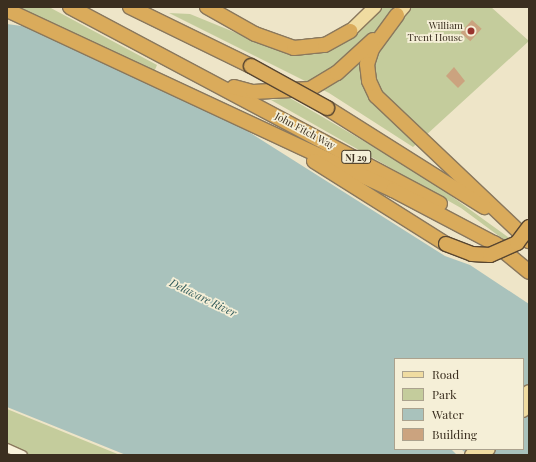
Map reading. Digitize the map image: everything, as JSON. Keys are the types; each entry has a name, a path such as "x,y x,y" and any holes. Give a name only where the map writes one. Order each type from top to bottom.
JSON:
{"highway":[{"name":"John Fitch Way","path":"70,7 407,185 501,247 529,272"},
{"name":"NJ 29","path":"130,7 251,66 328,108 414,159 529,241"},
{"path":"206,8 255,34 294,48 325,45 350,31"},
{"path":"8,10 393,190 501,247"},
{"path":"204,78 253,92 310,89 349,64 400,11"},
{"path":"400,11 372,49 367,64 369,81 376,96 529,241"},
{"path":"279,138 446,244 472,254 490,256 517,243 529,227"}],"main road":[{"path":"350,31 375,7"}],"street":[{"path":"7,448 23,455"}],"green space":[{"path":"16,7 49,7 157,65 154,72"},
{"path":"380,7 491,7 529,41 413,147 329,93 169,13 190,14 293,56 317,52"},
{"path":"290,98 422,175 512,240 507,242 461,208 271,100"},
{"path":"7,409 120,455 26,455 7,447"}],"water":[{"name":"Delaware River","path":"7,24 29,27 241,127 445,256 470,265 529,304 529,455 468,455 462,450 524,450 524,417 528,413 524,410 524,358 394,358 394,450 452,450 457,455 126,455 7,407"}],"building":[{"name":"William Trent House","path":"472,20 482,29 470,41 461,33"},
{"path":"454,67 465,81 458,88 446,76"}],"place":[{"name":"William Trent House","path":"471,31"}]}
